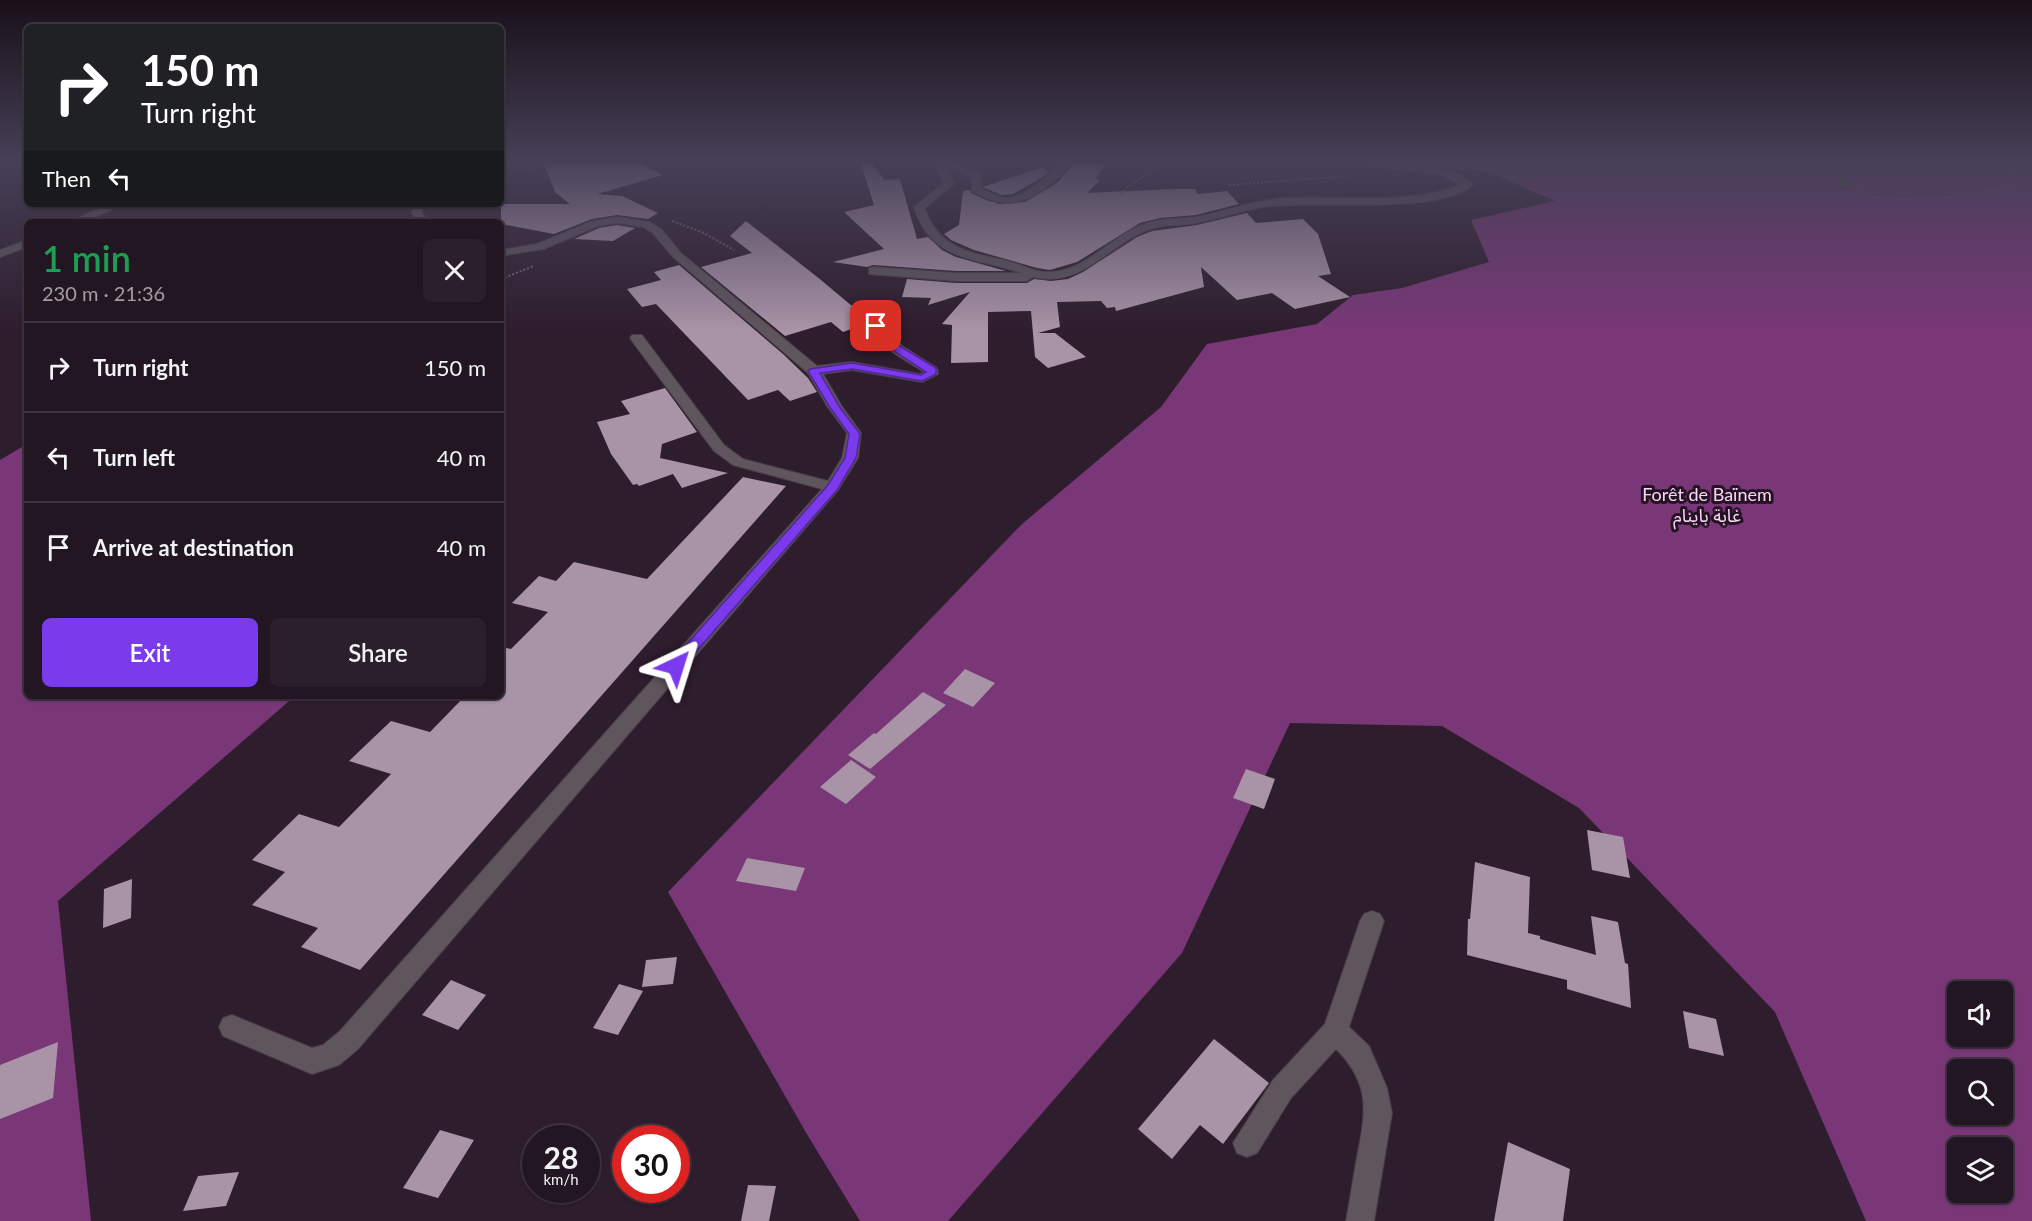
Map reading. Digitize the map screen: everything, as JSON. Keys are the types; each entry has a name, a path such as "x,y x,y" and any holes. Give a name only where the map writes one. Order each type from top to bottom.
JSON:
{"street":[{"path":"922,218 939,242 956,251 964,264 1049,277"},
{"path":"873,271 956,277 1049,277 1087,263 1145,227 1204,218"},
{"path":"232,1027 312,1061 330,1056 349,1040 832,487 850,458 854,434 834,406 814,371 677,255 657,231 646,224 617,220 596,223 540,247 504,253"},
{"path":"0,254 24,244"},
{"path":"814,371 852,366 922,378 931,374 932,370 897,349 876,326"},
{"path":"637,338 719,448 738,462 832,487"},
{"path":"1247,1143 1282,1089 1335,1031 1372,921"},
{"path":"1335,1031 1360,1054 1374,1088 1379,1113 1359,1221"}],"green space":[{"name":"Forêt de Baïnem غابة باينام","path":"1480,218 2032,218 2032,1221 1866,1221 1775,1012 1579,808 1442,726 1290,723 1182,953 948,1221 860,1221 808,1136 668,892 1021,525 1161,407 1207,344 1317,324 1353,295 1402,288 1489,262 1471,220"},
{"path":"24,446 24,699 292,699 58,901 91,1221 0,1221 0,460"}],"building":[{"path":"598,218 554,234 504,225 504,219 501,219"},
{"path":"850,218 911,218 917,239 928,237 942,250 956,257 1006,271 956,271 873,265 867,267 833,262 884,249"},
{"path":"960,218 1160,218 1140,223 1077,262 1050,270 974,250 951,240 944,234 959,225"},
{"path":"1226,218 1251,218 1256,223 1303,219 1318,234 1331,274 1318,276 1350,297 1295,309 1272,293 1237,300 1201,267 1204,287 1116,311 1115,307 1107,308 1101,301 1057,302 1060,327 1038,333 1055,333 1086,357 1048,368 1035,357 1031,311 988,312 988,362 951,363 952,325 942,324 970,292 928,305 931,298 902,297 907,279 956,283 1027,283 1034,279 1051,281 1068,279 1083,272 1137,237 1152,231 1197,225"},
{"path":"746,221 871,322 843,332 831,322 785,336 701,267 752,253 730,236"},
{"path":"617,225 635,228 613,241 574,239 599,228"},
{"path":"679,265 783,354 808,378 817,392 790,401 778,390 748,400 656,304 642,307 627,289 661,280 654,272"},
{"path":"665,388 697,432 662,444 660,458 728,473 682,488 673,474 639,486 633,485 611,454 597,422 630,414 621,401"},
{"path":"743,477 786,486 360,970 301,947 318,928 252,905 285,872 252,860 299,814 339,827 391,774 349,761 391,721 430,732 462,699 504,699 504,648 511,649 548,612 512,603 539,576 556,581 574,562 647,579"},
{"path":"965,669 995,683 973,707 943,693"},
{"path":"923,692 946,705 870,769 848,755 874,733 876,734"},
{"path":"851,760 876,777 846,804 820,787"},
{"path":"1246,769 1275,779 1264,809 1233,798"},
{"path":"1587,830 1623,837 1630,878 1592,870"},
{"path":"747,858 805,868 796,891 736,881"},
{"path":"1475,862 1530,877 1528,933 1540,936 1540,939 1596,955 1591,916 1618,922 1625,963 1628,964 1631,1008 1567,989 1567,980 1467,955 1468,919 1470,919"},
{"path":"132,879 131,918 103,928 104,889"},
{"path":"677,957 673,984 642,987 646,960"},
{"path":"451,980 486,995 458,1030 422,1015"},
{"path":"619,984 643,991 618,1035 593,1028"},
{"path":"1683,1011 1716,1019 1724,1056 1689,1048"},
{"path":"1214,1039 1269,1083 1223,1144 1200,1125 1172,1159 1138,1129"},
{"path":"58,1042 53,1098 0,1119 0,1065"},
{"path":"440,1130 474,1140 438,1198 403,1188"},
{"path":"1508,1142 1570,1169 1563,1221 1494,1221"},
{"path":"239,1172 226,1206 183,1211 198,1176"},
{"path":"748,1185 776,1186 769,1221 741,1221"}],"route":[{"path":"676,666 832,487 850,458 854,434 834,406 814,371 852,366 922,378 931,374 932,370 897,349 876,326"}]}
